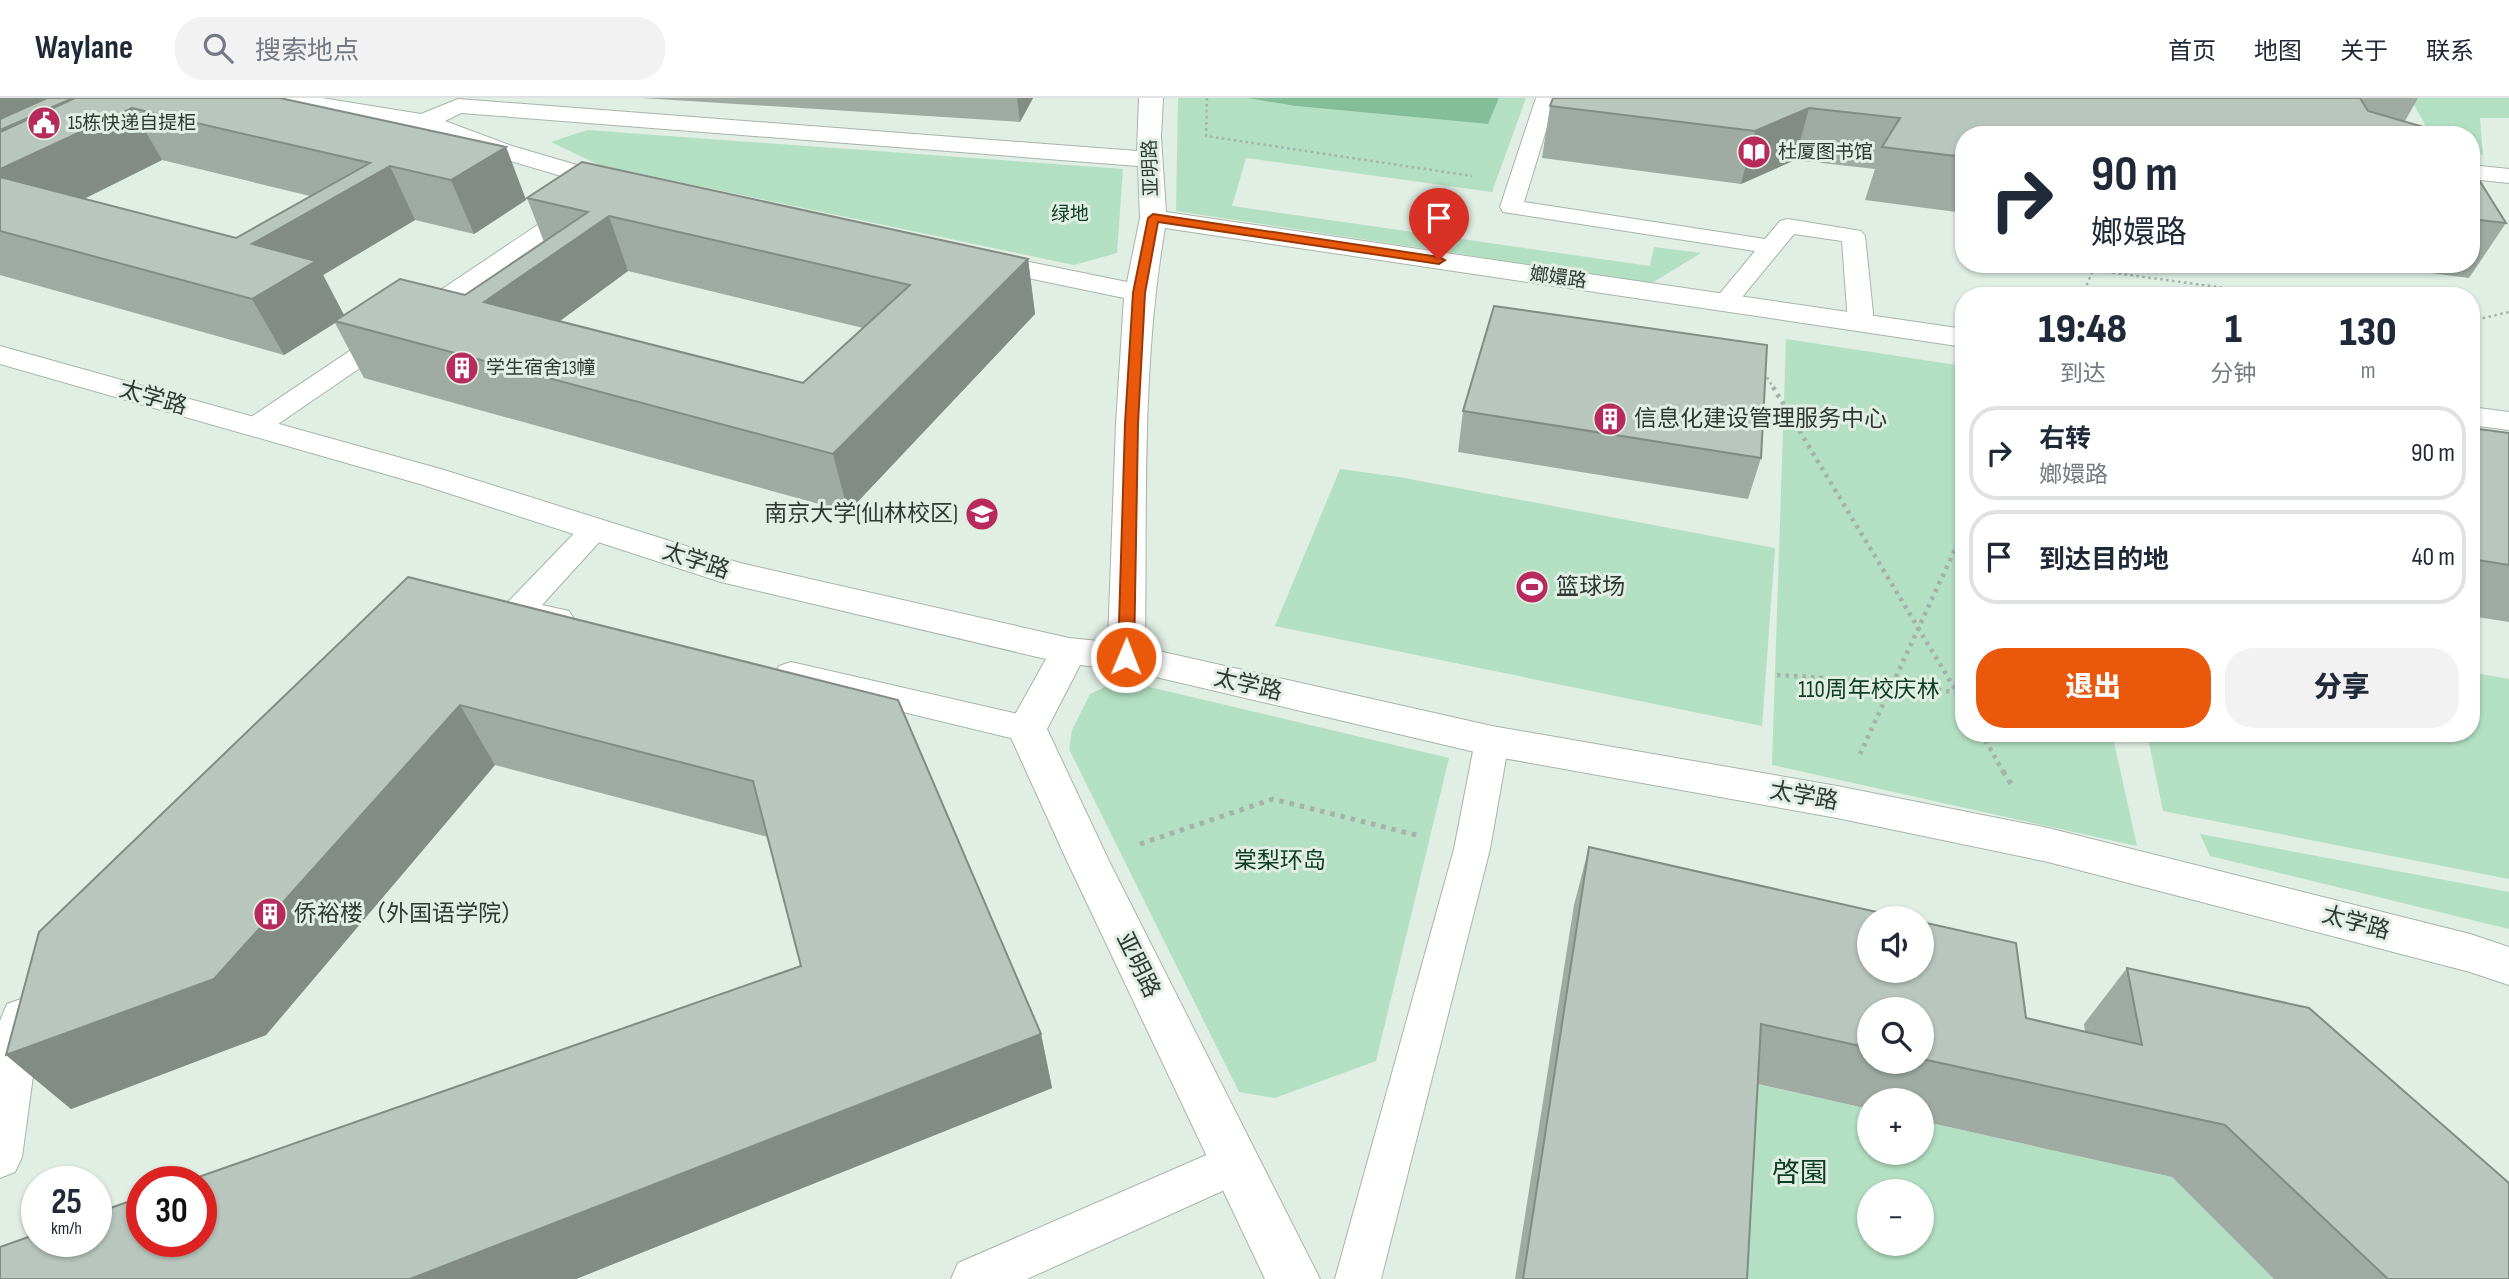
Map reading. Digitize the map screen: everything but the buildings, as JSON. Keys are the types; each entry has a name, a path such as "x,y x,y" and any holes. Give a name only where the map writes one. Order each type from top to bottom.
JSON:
{"street":[{"path":"280,98 424,122 503,151 642,190"},
{"name":"亚明路","path":"1126,657 1132,424 1139,293 1153,218 1151,98"},
{"path":"424,122 463,102 1150,160"},
{"name":"嫏嬛路","path":"1153,218 1955,337"},
{"path":"951,254 1139,293"},
{"name":"太学路","path":"0,355 432,477 734,574 1069,651 1126,657 1492,741 1837,802 2130,864 2470,953 2509,966"},
{"path":"2480,417 2509,421"},
{"path":"1027,729 1069,651"},
{"name":"亚明路","path":"1027,729 1234,1164 1293,1279"}],"lane":[{"path":"1546,98 1511,207 1770,247"},
{"path":"2480,174 2509,176"},
{"path":"255,427 615,184"},
{"path":"1724,303 1788,226 1853,236 1861,323"},
{"path":"586,625 505,609 596,530"},
{"path":"760,666 1027,729"},
{"path":"1358,1279 1472,849 1492,741"},
{"path":"0,1157 26,979"},
{"path":"974,1279 1234,1164"}],"path":[{"path":"1206,98 1206,136 1518,183"},
{"path":"2115,273 2217,287"},
{"path":"1724,303 1955,691"},
{"path":"2480,319 2509,312"},
{"path":"1837,802 1955,549"},
{"path":"1777,675 1893,682 1955,694"},
{"path":"1088,861 1273,799 1472,849"}],"green space":[{"path":"1178,98 1247,98 1295,106 1487,124 1499,98 1526,98 1492,192 1246,158 1232,206 1650,266 1654,247 1701,253 1652,283 1176,211"},
{"path":"2410,98 2509,98 2509,118 2480,118 2483,155 2480,154 2480,126 2426,126"},
{"name":"绿地","path":"587,130 1123,169 1117,253 1074,265 599,165 551,142"},
{"name":"110周年校庆林","path":"1786,339 1955,365 1955,742 2114,742 2137,846 1772,765"},
{"name":"篮球场","path":"1340,469 1399,477 1775,548 1762,726 1275,626"},
{"path":"2480,674 2509,679 2509,879 2163,811 2149,742 2480,742"},
{"name":"棠梨环岛","path":"1120,680 1449,758 1376,1061 1275,1098 1239,1092 1069,749 1072,730 1090,694"},
{"path":"2200,834 2509,892 2509,929 2210,856"},
{"name":"啓園","path":"1735,1079 1857,1106 1857,1165 1934,1165 1934,1124 2172,1177 2274,1279 1721,1279"}],"shaded area":[{"path":"1247,98 1499,98 1488,124 1295,106"}],"place":[{"name":"15栋快递自提柜","path":"44,123"},
{"name":"杜厦图书馆","path":"1754,152"},
{"name":"学生宿舍13幢","path":"462,368"},
{"name":"信息化建设管理服务中心","path":"1610,419"},
{"name":"南京大学(仙林校区)","path":"982,514"},
{"name":"篮球场","path":"1532,587"},
{"name":"侨裕楼（外国语学院）","path":"270,914"}],"route":[{"path":"1126,657 1132,424 1139,293 1153,218 1439,260"}]}
